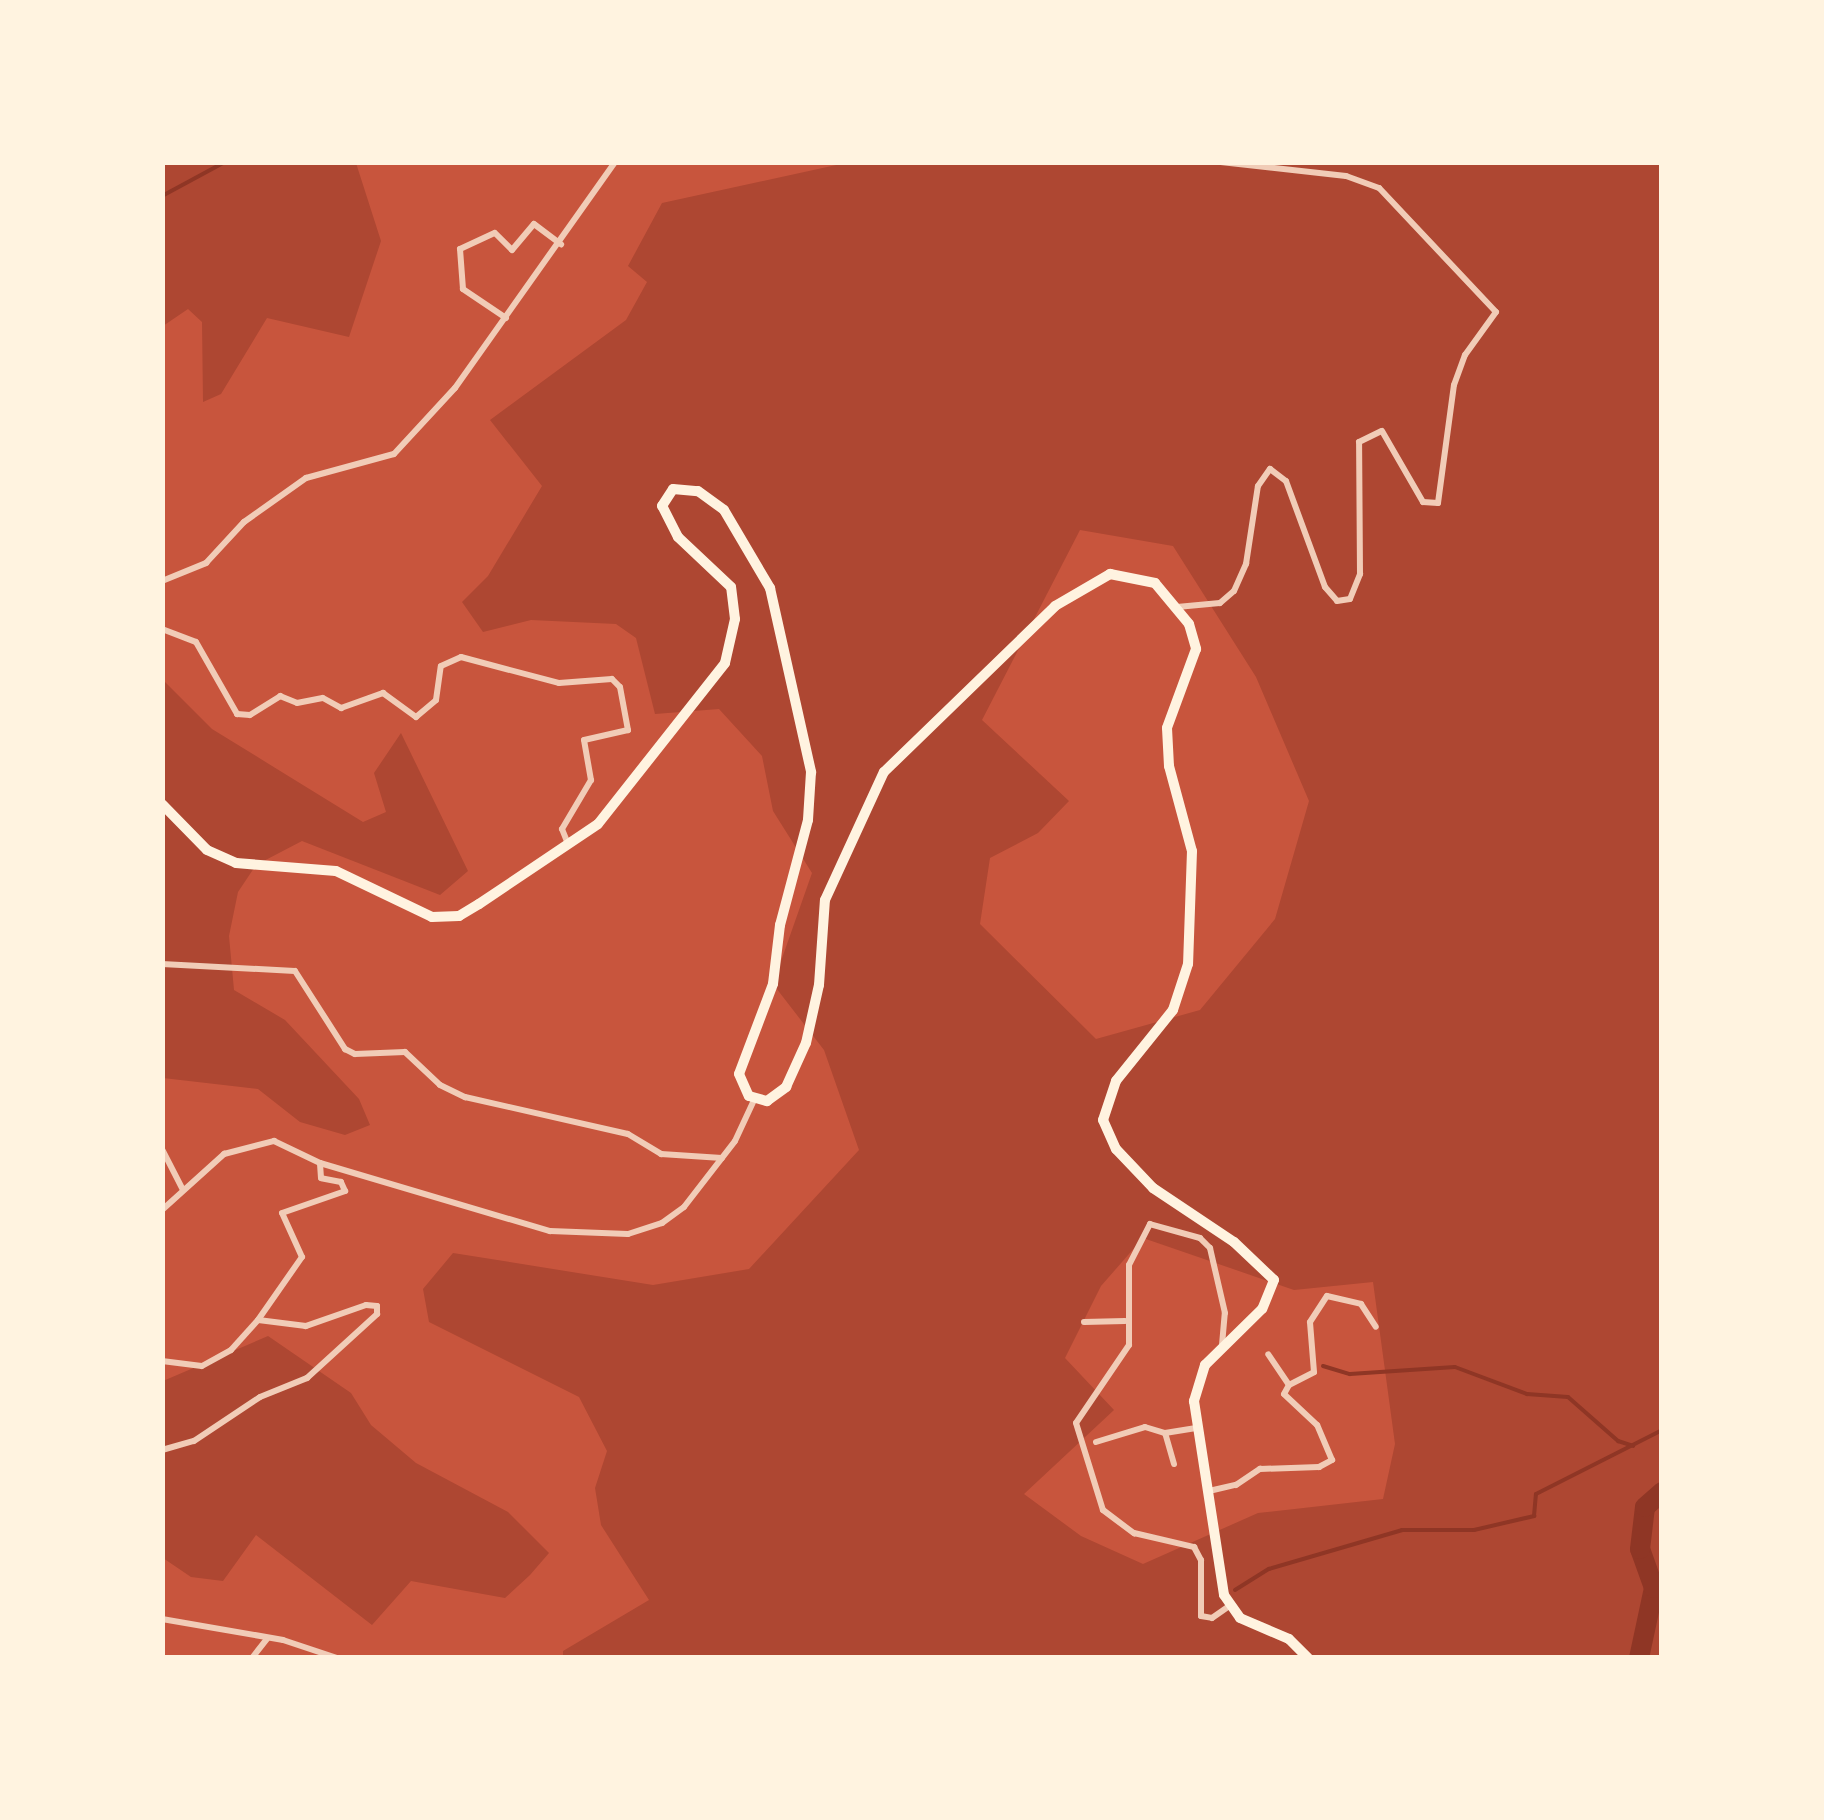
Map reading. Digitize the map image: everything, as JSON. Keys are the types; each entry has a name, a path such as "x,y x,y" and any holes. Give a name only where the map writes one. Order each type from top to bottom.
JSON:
{"main road":[{"path":"162,804 222,858 336,871 432,917 459,916 598,824 725,664 734,619 731,587 678,537 662,506 673,489 698,491 724,510 770,588 811,772 808,820 782,914 773,984 739,1074 754,1100 781,1093 800,1057 819,985 825,900 892,761 966,699 1039,620 1110,574 1138,574 1177,607 1196,649 1167,736 1192,851 1188,964 1172,1010 1116,1081 1104,1120 1116,1149 1153,1188 1272,1274 1266,1304 1222,1346 1196,1385 1198,1428 1229,1606 1248,1622 1290,1639 1308,1658"}],"street":[{"path":"247,162 268,162"},
{"path":"162,581 206,563 244,522 306,478 394,454 506,318 615,162"},
{"path":"1177,607 1220,603 1234,591 1246,564 1258,486 1270,469 1286,481 1326,587 1337,600 1350,599 1360,574 1360,442 1382,431 1423,502 1438,503 1454,385 1466,355 1496,312 1379,188 1346,176 1220,162"},
{"path":"506,318 463,289 460,249 495,233 512,250 534,224 561,244"},
{"path":"162,629 196,642 237,714 250,715 280,696 297,703 323,698 342,708 384,693 416,717 436,700 441,666 460,656 559,683 612,679 628,730 584,740 591,780 562,829 569,846"},
{"path":"162,964 294,971 344,1048 355,1054 405,1052 440,1085 465,1097 628,1134 661,1154 724,1158"},
{"path":"162,1210 224,1154 256,1140 294,1147 320,1163 550,1230 628,1234 662,1223 684,1206 724,1158 754,1100"},
{"path":"162,1149 182,1188"},
{"path":"162,1362 202,1366 230,1350 258,1320 302,1257 282,1212 344,1191 341,1182 321,1178 320,1163"},
{"path":"1222,1346 1225,1313 1210,1248 1200,1238 1150,1224 1130,1265 1125,1322 1128,1344 1076,1424 1084,1461 1102,1510 1149,1539 1178,1539 1194,1547 1201,1616 1212,1618 1229,1606"},
{"path":"1209,1491 1236,1485 1260,1469 1320,1467 1332,1460 1317,1424 1284,1394 1314,1372 1310,1322 1327,1296 1361,1304 1376,1327"},
{"path":"162,1450 194,1441 260,1398 315,1374 368,1327 377,1306 306,1326 258,1320"},
{"path":"1084,1322 1125,1322"},
{"path":"1268,1354 1290,1386"},
{"path":"1096,1442 1145,1427 1165,1432 1198,1428"},
{"path":"1165,1432 1174,1464"},
{"path":"162,1620 337,1658"},
{"path":"252,1658 267,1640"}],"shaded area":[{"path":"850,162 1661,163 1661,1657 563,1657 563,1651 649,1600 601,1525 595,1488 607,1451 579,1397 429,1322 423,1289 453,1253 653,1285 749,1269 859,1150 824,1050 773,984 812,873 773,811 762,756 719,709 655,714 636,638 616,624 531,620 483,632 462,602 488,576 542,486 490,420 626,320 647,282 628,266 662,203","holes":["1080,530 1173,546 1256,677 1309,801 1275,919 1200,1010 1096,1039 980,924 990,858 1038,833 1069,801 982,720","1143,1238 1294,1290 1373,1282 1395,1444 1383,1499 1258,1513 1143,1564 1081,1536 1024,1494 1114,1410 1065,1358 1101,1286"]},
{"path":"163,163 356,163 381,241 349,337 267,318 221,394 203,402 202,322 188,309 163,326"},
{"path":"162,679 212,729 363,822 386,812 374,773 401,733 468,871 440,895 302,841 256,865 238,892 229,936 234,990 285,1020 359,1099 370,1125 345,1135 300,1122 258,1089 163,1078"},
{"path":"268,1336 351,1393 371,1425 416,1463 508,1512 549,1553 505,1598 411,1581 372,1625 256,1535 223,1581 191,1577 163,1558 163,1381"}],"waterway":[{"path":"162,196 225,162"},
{"path":"1323,1366 1350,1374 1455,1367 1527,1394 1568,1397 1618,1441 1633,1446"},
{"path":"1235,1590 1269,1569 1402,1530 1474,1530 1534,1516 1536,1494 1662,1430"},
{"path":"1639,1658 1654,1588 1640,1549 1645,1507 1662,1492"}]}
